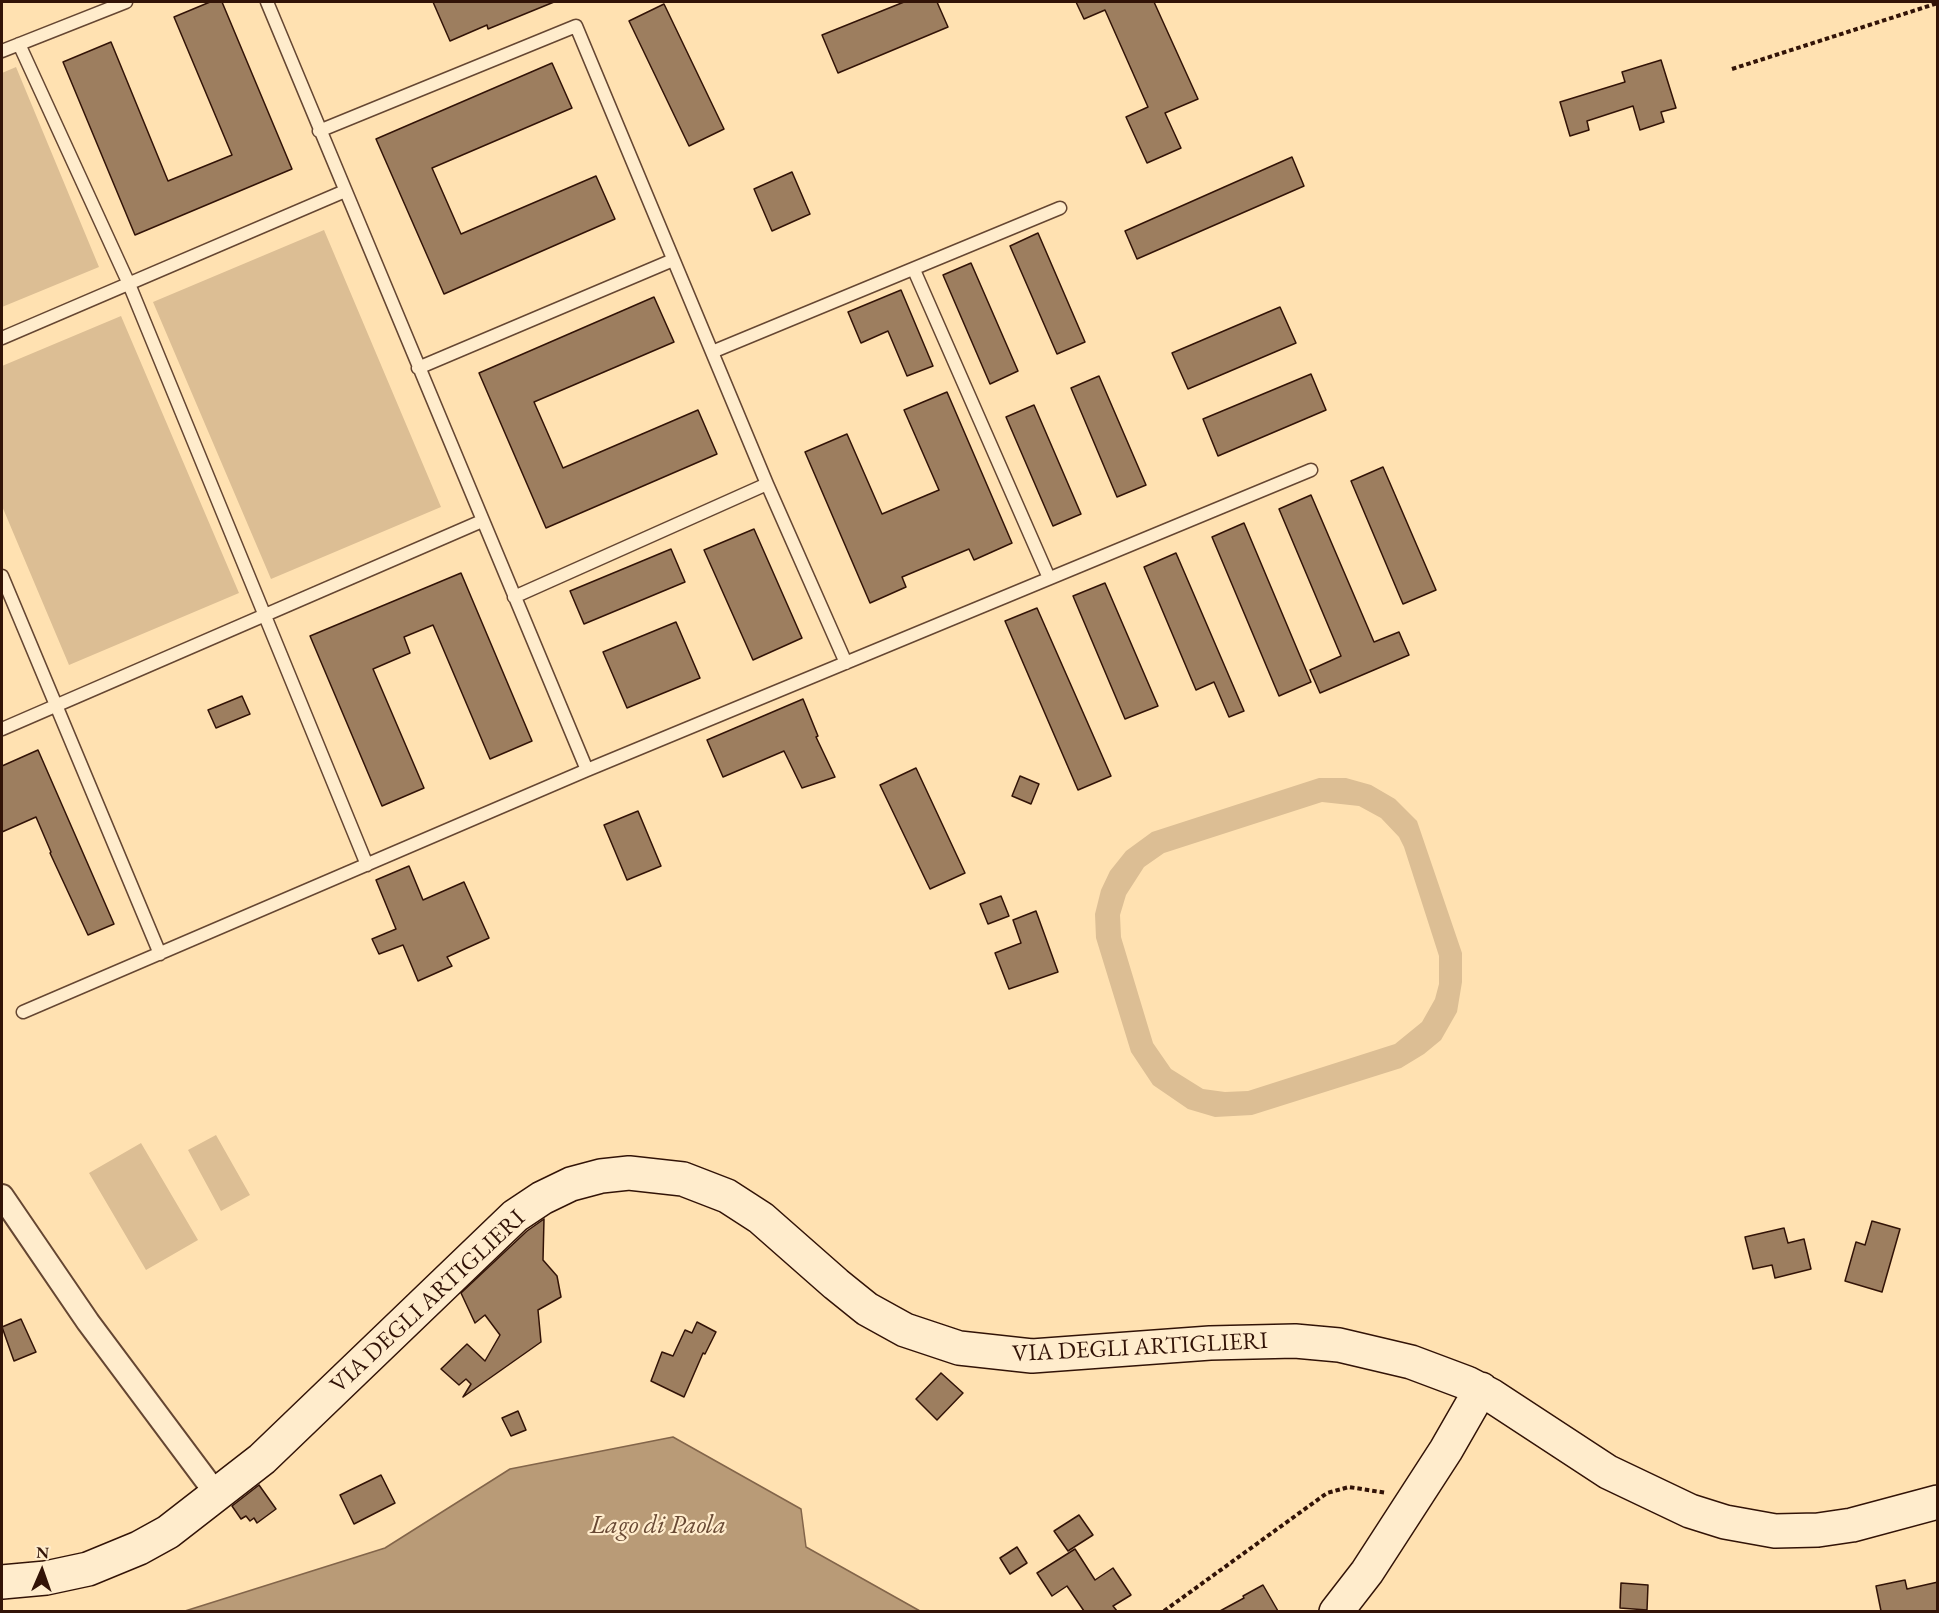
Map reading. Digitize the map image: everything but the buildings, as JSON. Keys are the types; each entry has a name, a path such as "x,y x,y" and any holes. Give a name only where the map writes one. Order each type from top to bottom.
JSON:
{"street":[{"name":"VIA DEGLI ARTIGLIERI","path":"2,1582 62,1575 110,1561 159,1538 218,1496 292,1431 506,1224 532,1204 563,1187 591,1178 619,1173 642,1173 683,1179 727,1196 761,1218 867,1308 905,1330 950,1346 987,1353 1032,1356 1192,1344 1316,1342 1361,1349 1411,1362 1480,1389 1608,1472 1665,1500 1725,1522 1775,1531 1818,1530 1852,1525 1938,1502"},
{"path":"2,1196 121,1369 218,1496"},
{"path":"1336,1611 1367,1572 1417,1495 1480,1389"}],"lane":[{"path":"2,51 126,2"},
{"path":"267,2 587,770"},
{"path":"319,130 576,26 766,483 846,663"},
{"path":"20,44 129,284 367,865"},
{"path":"2,338 345,191"},
{"path":"712,352 1060,208"},
{"path":"418,368 673,260"},
{"path":"914,270 1049,578"},
{"path":"23,1012 587,770 1311,470"},
{"path":"514,597 766,483"},
{"path":"2,729 482,521"},
{"path":"2,576 160,954"}],"path":[{"path":"1732,69 1938,3"},
{"path":"1164,1611 1327,1493 1349,1487 1380,1493 1402,1492 1417,1495"}],"shaded area":[{"path":"16,67 99,267 2,307 2,73"},
{"path":"324,230 441,507 271,579 153,302"},
{"path":"121,316 239,593 69,665 2,506 2,366"},
{"path":"1319,778 1346,778 1371,785 1395,799 1417,821 1462,953 1462,982 1457,1012 1441,1040 1401,1068 1252,1115 1215,1117 1188,1109 1153,1085 1131,1052 1096,938 1095,914 1101,890 1110,871 1126,851 1152,832","holes":["1322,802 1359,806 1381,818 1399,837 1439,956 1439,984 1435,999 1422,1022 1395,1044 1248,1091 1225,1092 1203,1089 1171,1069 1153,1043 1121,937 1120,915 1126,895 1144,867 1164,853"]},
{"path":"216,1135 250,1195 221,1211 188,1150"},
{"path":"141,1143 198,1240 146,1270 89,1173"}],"water":[{"name":"Lago di Paola","path":"673,1437 801,1509 806,1547 920,1611 185,1611 385,1548 510,1469"}]}
